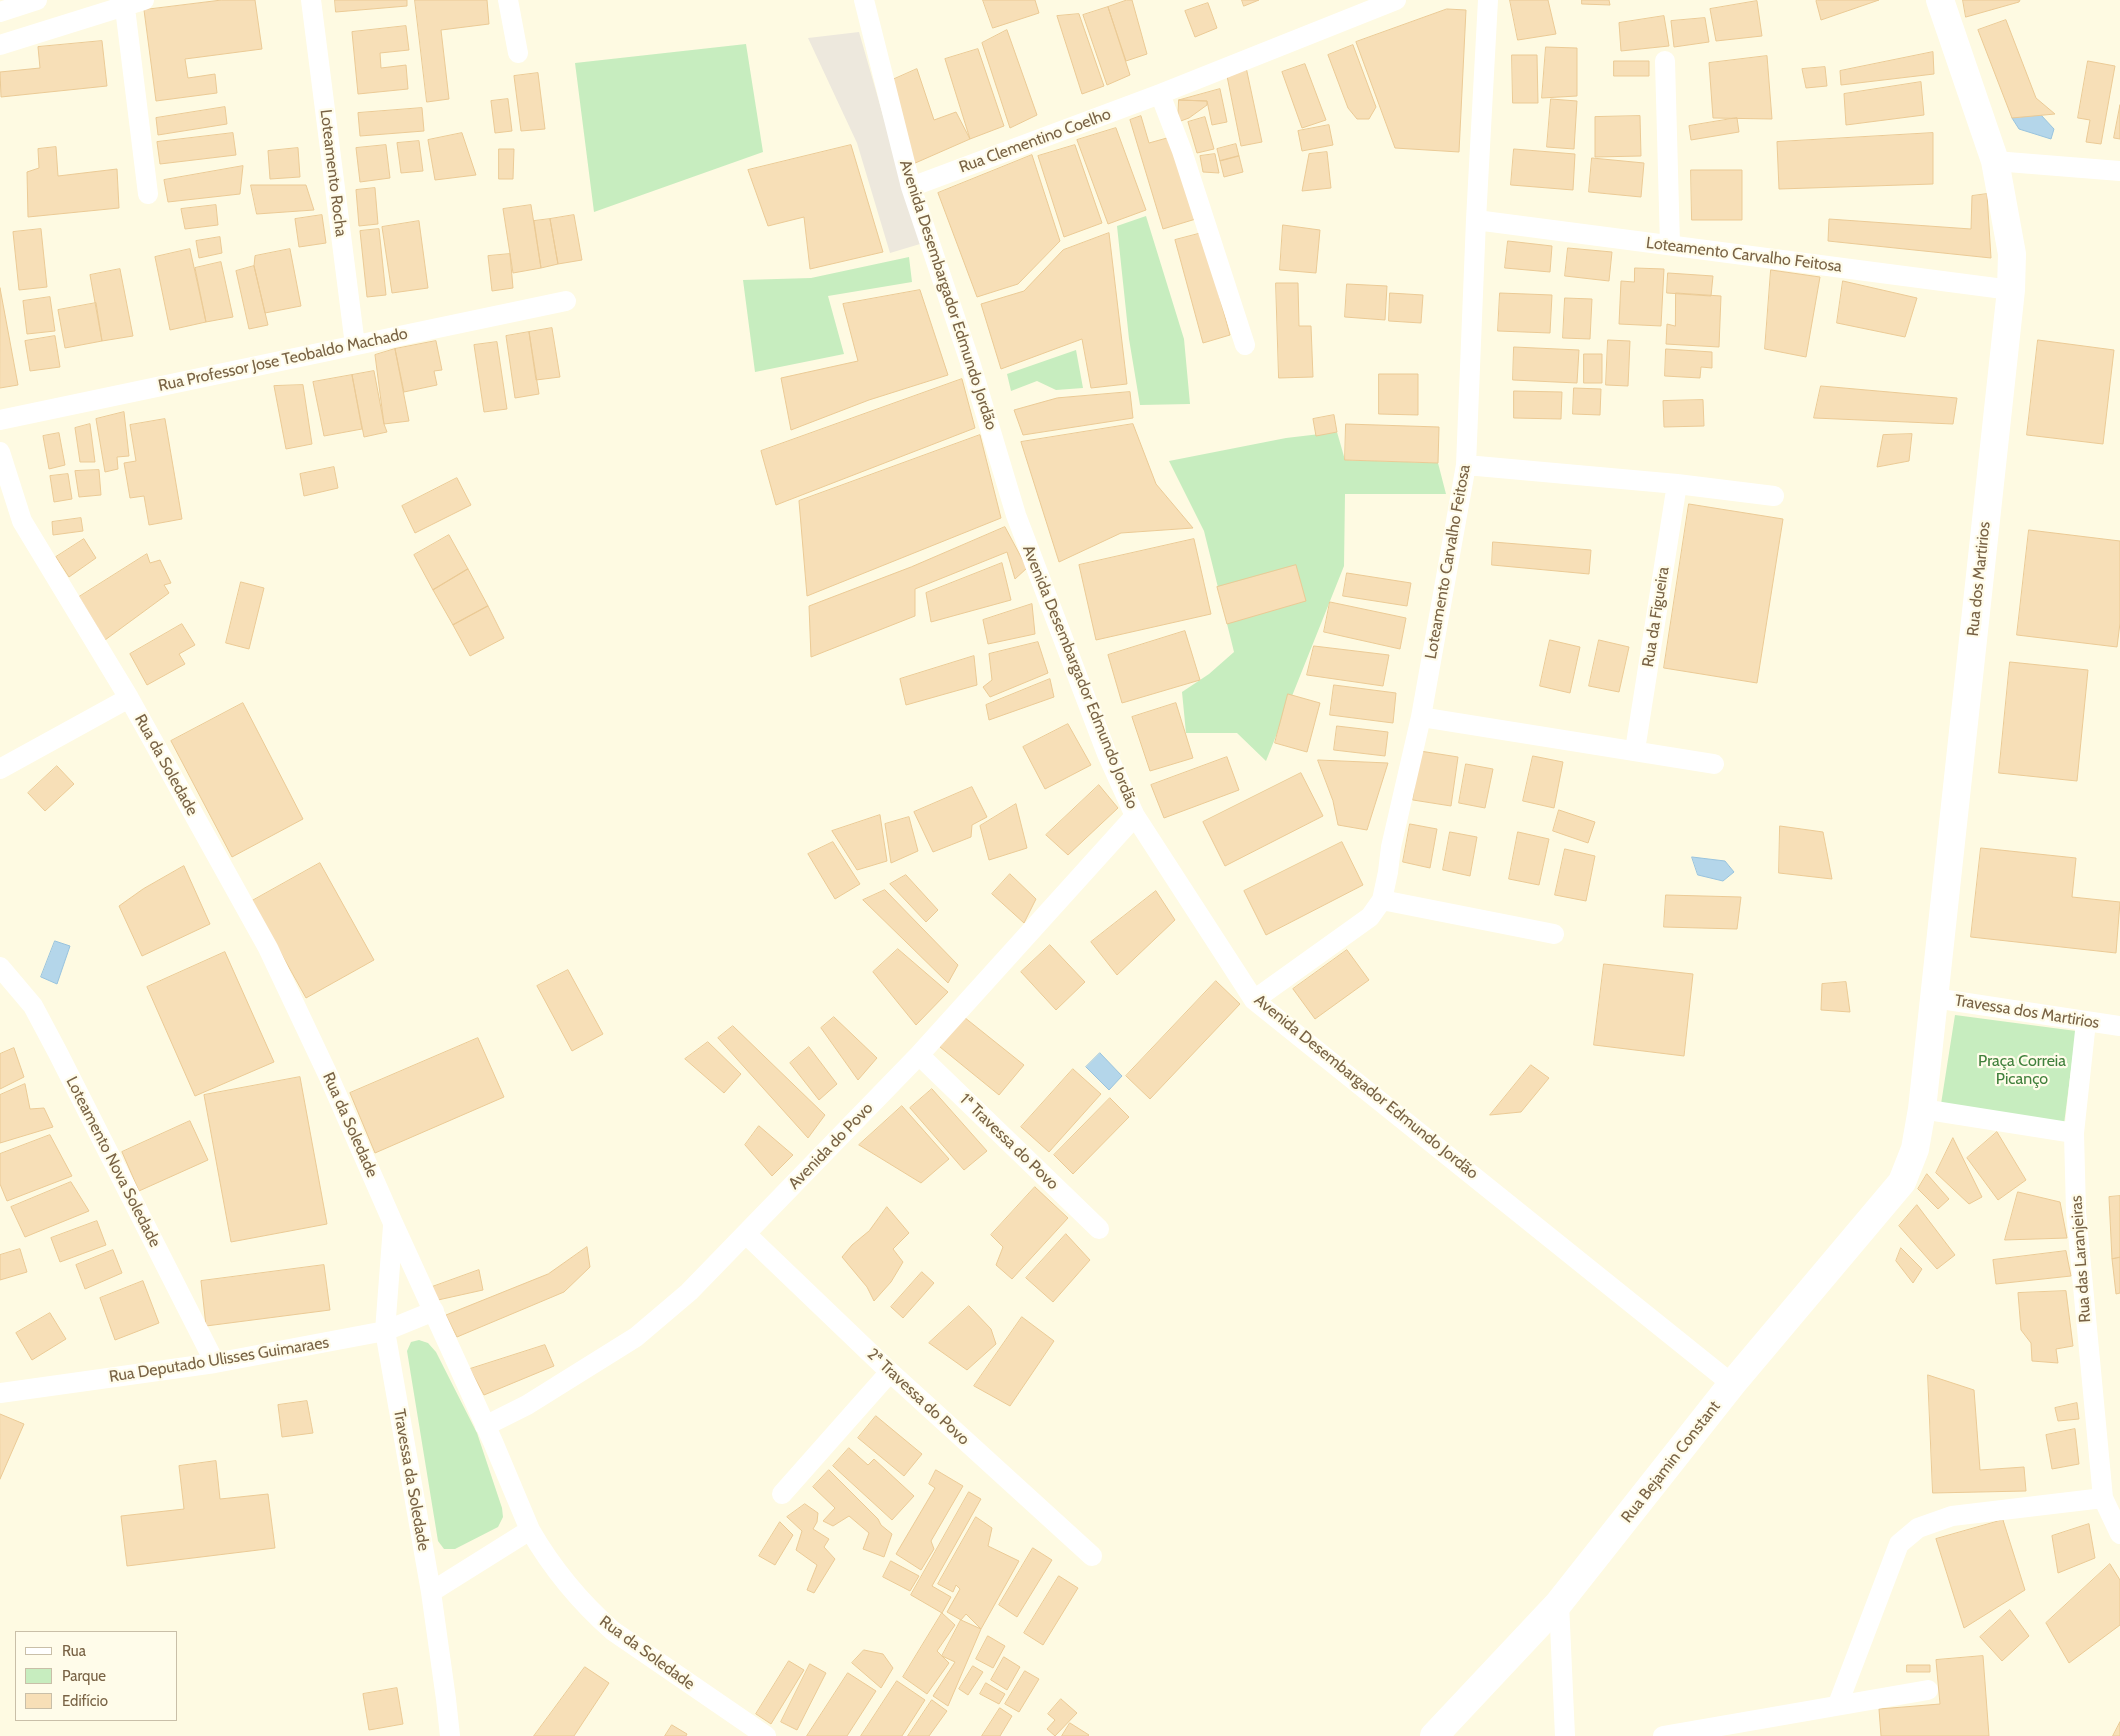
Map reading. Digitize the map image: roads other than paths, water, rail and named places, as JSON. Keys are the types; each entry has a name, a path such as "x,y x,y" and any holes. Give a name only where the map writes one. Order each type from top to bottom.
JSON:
{"street":[{"path":"0,12 37,0"},
{"path":"0,45 124,3 144,0"},
{"name":"Loteamento Rocha","path":"311,0 355,345"},
{"path":"508,0 518,53"},
{"name":"Rua Clementino Coelho","path":"911,187 1160,94 1396,0"},
{"name":"Loteamento Carvalho Feitosa","path":"1254,1000 1370,917 1382,900 1391,847 1421,717 1466,465 1476,220 1488,0"},
{"name":"Rua dos Martirios","path":"1922,1109 2011,290 2012,254 1994,161 1940,0"},
{"name":"Avenida Desembargador Edmundo Jordão","path":"870,1 911,187 970,362 1016,515 1107,754 1135,816 1254,1000 1732,1384"},
{"path":"124,3 148,194"},
{"path":"1665,61 1670,245"},
{"path":"1160,94 1182,150 1245,345"},
{"path":"1994,161 2120,172"},
{"name":"Loteamento Carvalho Feitosa","path":"1476,220 2011,290"},
{"name":"Rua Professor Jose Teobaldo Machado","path":"0,420 566,301"},
{"name":"Rua da Soledade","path":"0,452 3,473 22,521 129,698 268,948 329,1077 530,1530 568,1585 591,1612 613,1631 766,1736"},
{"path":"1466,465 1677,484 1774,496"},
{"name":"Rua da Figueira","path":"1635,750 1677,484"},
{"path":"0,769 129,698"},
{"path":"1421,717 1714,764"},
{"name":"Avenida do Povo","path":"485,1426 527,1405 636,1336 689,1292 919,1055 1135,816"},
{"path":"1382,900 1554,934"},
{"name":"Loteamento Nova Soledade","path":"0,967 33,1006 214,1364"},
{"name":"Travessa dos Martirios","path":"1934,998 2120,1026"},
{"name":"Rua das Laranjeiras","path":"2086,1022 2074,1134 2077,1222 2103,1498 2120,1534"},
{"name":"1ª Travessa do Povo","path":"919,1055 1099,1229"},
{"path":"1922,1109 2074,1134"},
{"name":"Rua Bejamin Constant","path":"1434,1736 1559,1603 1732,1384 1902,1182 1915,1149 1922,1109"},
{"name":"Travessa da Soledade","path":"393,1223 385,1331 431,1592 450,1736"},
{"name":"2ª Travessa do Povo","path":"746,1234 890,1372 1092,1556"},
{"name":"Rua Deputado Ulisses Guimaraes","path":"0,1393 214,1364 385,1331 434,1311"},
{"path":"782,1494 890,1372"},
{"path":"1838,1704 1899,1544 1918,1528 1952,1516 2103,1498"},
{"path":"431,1592 530,1530"},
{"path":"1559,1603 1565,1736"},
{"path":"1663,1736 1838,1704 1928,1690"}],"water":[{"path":"2041,115 2054,129 2051,139 2019,129 2012,118"},
{"path":"1692,857 1725,861 1734,872 1723,881 1698,875"},
{"path":"55,941 70,946 57,984 41,977"},
{"path":"1100,1053 1122,1076 1109,1090 1086,1067"}],"park label":[{"name":"Praça Correia Picanço","path":"2022,1070"}]}
